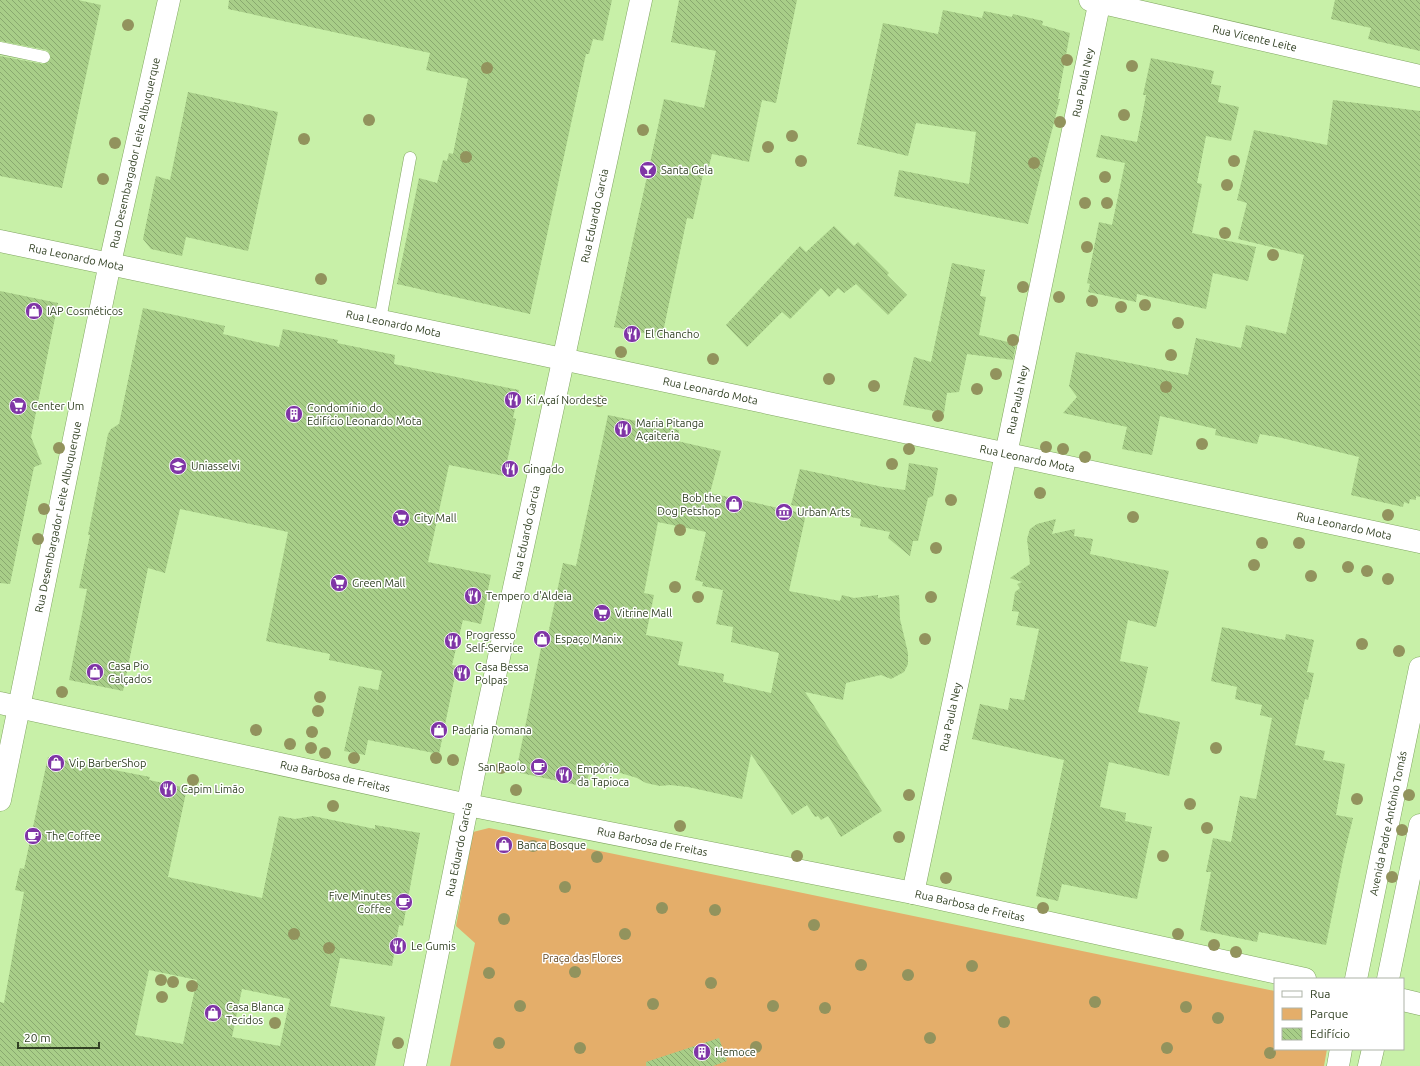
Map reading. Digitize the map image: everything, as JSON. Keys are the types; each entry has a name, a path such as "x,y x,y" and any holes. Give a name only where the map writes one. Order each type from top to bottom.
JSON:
{"street":[{"name":"Rua Desembargador Leite Albuquerque","path":"0,800 10,704 169,0"},
{"name":"Rua Eduardo Garcia","path":"415,1066 468,805 641,0"},
{"name":"Rua Vicente Leite","path":"1097,1 1420,76"},
{"name":"Rua Paula Ney","path":"912,893 1006,454 1097,1"},
{"name":"Rua Leonardo Mota","path":"0,241 380,320 1420,542"},
{"name":"Avenida Padre Antônio Tomás","path":"1356,978 1420,668"},
{"name":"Rua Barbosa de Freitas","path":"10,704 468,805 912,893 1300,978"},
{"path":"1388,978 1420,825"},
{"path":"1404,1000 1420,1004"},
{"path":"1338,1066 1342,1050"},
{"path":"1369,1066 1373,1050"}],"lane":[{"path":"0,48 44,57"},
{"path":"380,320 410,158"}],"green space":[{"name":"Praça das Flores","path":"489,828 1274,991 1274,1050 1327,1050 1324,1066 450,1066 475,943 456,926 473,832"}],"building":[{"path":"0,0 78,0 101,5 62,188 0,176 0,56 43,64 49,62 51,58 49,52 46,50 0,41"},
{"path":"229,0 612,0 603,41 593,39 589,54 586,54 530,314 397,284 419,178 437,183 443,160 447,161 449,153 453,154 468,79 426,70 430,53 228,9"},
{"path":"679,0 797,0 776,103 762,100 749,162 712,154 708,170 704,170 693,219 687,218 662,337 614,327 664,99 704,108 716,51 671,42"},
{"path":"1335,0 1420,0 1420,51 1368,39 1371,28 1331,19"},
{"path":"943,10 982,18 984,11 1012,17 1013,14 1043,21 1042,25 1070,33 1058,99 1060,99 1028,224 894,196 899,170 969,184 976,132 916,123 908,156 857,144 883,23 938,34"},
{"path":"1151,58 1214,71 1211,84 1221,86 1218,102 1239,107 1231,141 1206,136 1197,183 1202,184 1192,233 1256,247 1248,281 1213,273 1206,309 1137,294 1136,302 1088,292 1090,284 1087,283 1099,222 1112,225 1125,163 1096,157 1101,135 1137,142 1146,95 1143,95"},
{"path":"188,92 278,112 248,251 186,237 182,256 151,249 143,239 156,176 170,180"},
{"path":"1333,100 1420,111 1420,497 1416,496 1416,500 1410,499 1409,504 1404,502 1403,507 1351,495 1359,457 1282,438 1260,434 1257,444 1215,435 1216,429 1160,416 1152,455 1122,449 1127,427 1063,413 1077,397 1069,386 1076,352 1188,375 1196,338 1241,348 1246,325 1286,334 1304,255 1238,239 1247,203 1237,200 1254,130 1327,145"},
{"path":"834,226 854,246 858,242 889,273 887,275 907,295 888,315 856,284 844,293 838,288 829,297 821,288 790,319 782,312 747,347 726,325 800,246 806,252"},
{"path":"952,263 985,270 980,296 986,297 979,335 1016,344 1013,360 967,354 959,392 947,393 944,413 903,405 914,357 931,362"},
{"name":"Center Um","path":"0,291 58,303 31,437 42,464 34,467 10,584 0,583"},
{"path":"143,308 225,326 223,334 279,347 283,329 338,340 337,343 395,355 394,364 519,390 513,418 516,419 504,476 449,465 428,562 491,575 481,624 463,620 452,665 457,666 439,754 368,740 365,755 344,751 359,686 378,690 372,720 382,671 329,660 330,654 266,641 288,532 180,509 165,573 148,568 123,691 69,680 87,589 79,588 108,434 111,429 119,424"},
{"path":"608,415 679,430 677,441 721,451 710,493 806,514 789,591 840,601 842,595 854,598 878,595 878,598 899,595 900,619 908,653 908,664 904,672 891,679 881,675 846,683 843,700 805,692 882,811 841,837 828,816 821,820 818,816 815,817 807,805 792,815 751,754 742,799 688,787 670,785 660,786 646,783 637,778 591,764 586,787 516,772 543,638 547,639 563,563 576,566","holes":["658,522 706,532 695,580 703,582 702,586 723,590 716,624 733,627 731,642 779,653 771,693 723,682 724,674 678,665 683,642 646,635 654,595 644,593"]},
{"path":"909,463 938,468 933,496 928,498 918,541 913,541 910,556 888,538 890,532 860,526 861,519 791,505 800,469 883,487 905,490"},
{"path":"1056,519 1052,534 1075,529 1074,536 1093,539 1090,554 1169,571 1156,627 1128,620 1120,661 1148,667 1138,712 1180,722 1169,776 1109,762 1100,807 1126,813 1125,821 1152,827 1137,899 1062,884 1058,901 1036,896 1064,760 972,739 980,704 1008,710 1010,698 1024,700 1039,629 1016,625 1019,612 1012,611 1015,592 1020,588 1017,584 1022,582 1010,578 1030,564 1027,539 1030,529 1037,524"},
{"path":"1222,627 1285,640 1286,634 1314,640 1307,672 1314,673 1308,700 1305,699 1295,745 1325,751 1323,760 1345,764 1336,815 1353,818 1326,945 1259,932 1257,942 1200,930 1211,872 1206,872 1213,838 1231,842 1240,796 1256,799 1272,718 1260,715 1262,705 1235,699 1237,687 1211,681"},
{"path":"48,757 150,777 149,780 187,788 168,877 262,898 279,816 295,819 313,816 375,829 375,825 420,833 403,926 399,925 392,966 340,958 330,1006 385,1017 375,1066 0,1066 0,1002 4,1003 24,892 15,890 20,868 24,869","holes":["149,970 197,980 183,1044 135,1035","242,989 290,999 280,1046 232,1037"]},
{"name":"Hemoce","path":"719,1038 727,1061 713,1066 646,1066 646,1062"}],"place":[{"name":"Santa Gela","path":"648,170"},
{"name":"IAP Cosméticos","path":"34,311"},
{"name":"El Chancho","path":"632,334"},
{"name":"Ki Açaí Nordeste","path":"513,400"},
{"name":"Center Um","path":"18,406"},
{"name":"Condomínio do Edifício Leonardo Mota","path":"294,414"},
{"name":"Maria Pitanga Açaiteria","path":"623,429"},
{"name":"Uniasselvi","path":"178,466"},
{"name":"Gingado","path":"510,469"},
{"name":"Bob the Dog Petshop","path":"734,504"},
{"name":"Urban Arts","path":"784,512"},
{"name":"City Mall","path":"401,518"},
{"name":"Green Mall","path":"339,583"},
{"name":"Tempero d'Aldeia","path":"473,596"},
{"name":"Vitrine Mall","path":"602,613"},
{"name":"Espaço Manix","path":"542,639"},
{"name":"Progresso Self-Service","path":"453,641"},
{"name":"Casa Pio Calçados","path":"95,672"},
{"name":"Casa Bessa Polpas","path":"462,673"},
{"name":"Padaria Romana","path":"439,730"},
{"name":"Vip BarberShop","path":"56,763"},
{"name":"San Paolo","path":"539,767"},
{"name":"Empório da Tapioca","path":"564,775"},
{"name":"Capim Limão","path":"168,789"},
{"name":"The Coffee","path":"33,836"},
{"name":"Banca Bosque","path":"504,845"},
{"name":"Five Minutes Coffee","path":"404,902"},
{"name":"Le Gumis","path":"398,946"},
{"name":"Casa Blanca Tecidos","path":"213,1013"},
{"name":"Hemoce","path":"702,1052"}]}
